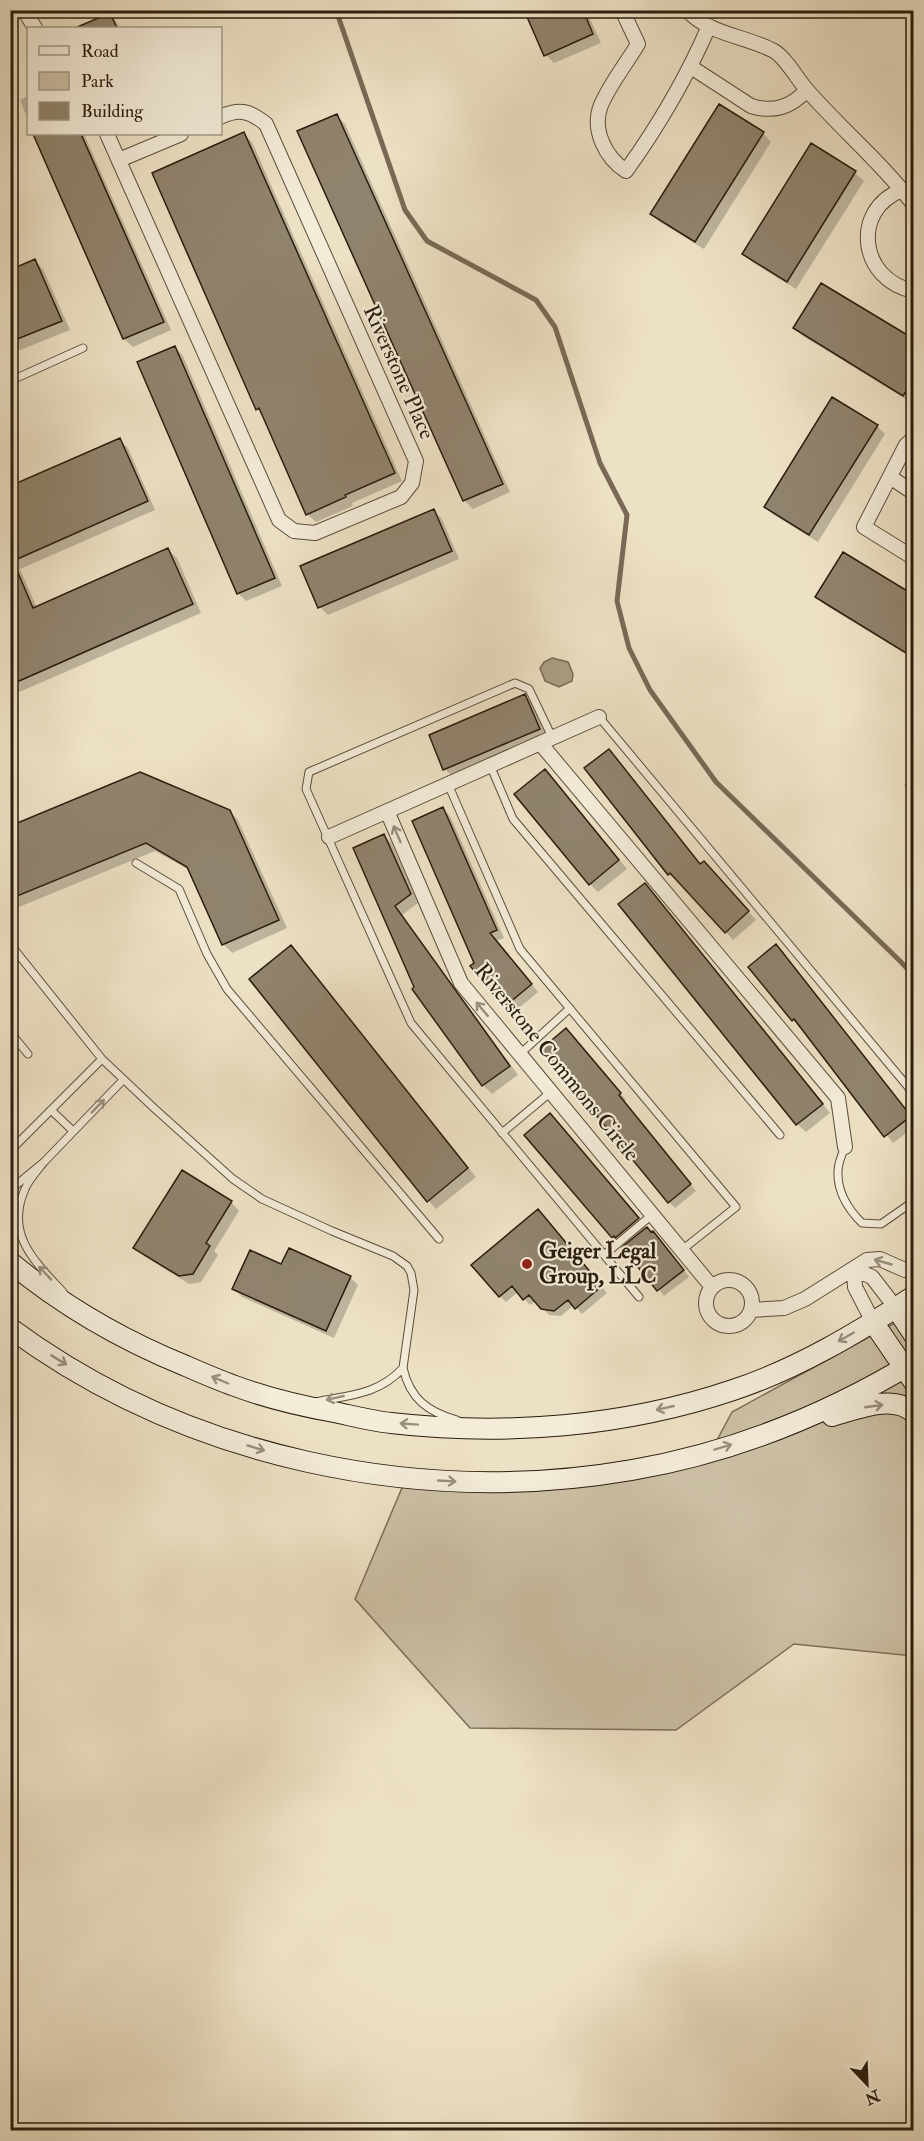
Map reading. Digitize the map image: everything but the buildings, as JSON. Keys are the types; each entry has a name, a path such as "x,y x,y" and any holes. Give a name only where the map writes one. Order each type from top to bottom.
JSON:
{"street":[{"path":"10,14 18,10"},
{"path":"24,10 34,27"},
{"path":"622,10 638,44 601,106 598,128 604,148 616,164 626,171 642,149 691,67 709,26"},
{"path":"687,10 694,18 709,26 776,52 807,90 914,205"},
{"path":"691,67 751,106 758,108 772,110 788,106 807,90"},
{"name":"Riverstone Place","path":"107,135 279,520 294,531 315,532 401,497 412,483 416,461 266,124 254,114 233,111 222,116"},
{"path":"119,160 179,135"},
{"path":"902,190 894,193 879,206 869,225 868,245 870,255 880,273 896,286 914,291"},
{"path":"914,438 906,445 864,527 914,558"},
{"path":"890,477 914,493"},
{"path":"329,837 599,717"},
{"path":"546,740 838,1098 845,1147"},
{"name":"Riverstone Commons Circle","path":"387,811 461,983 712,1287"},
{"path":"751,1310 784,1308 805,1299 867,1260 880,1259 905,1270 914,1270"},
{"path":"10,1262 38,1285 132,1343 237,1387 301,1406 390,1423 490,1429 542,1428 638,1415 732,1391 779,1373 827,1348 914,1296"},
{"path":"854,1269 873,1277 914,1335"},
{"path":"757,1436 910,1371 873,1322 855,1287 854,1269"},
{"path":"732,1280 741,1283 748,1290 752,1300 751,1310 745,1319 736,1325 726,1326 717,1323 709,1315 706,1306 707,1296 712,1287 721,1281 732,1280"},
{"path":"10,1328 107,1388 195,1427 285,1457 377,1475 475,1482 569,1478 634,1470 696,1455 868,1406 892,1404 914,1413"}],"lane":[{"path":"10,381 83,348"},
{"path":"546,740 529,689 515,683 309,772 306,789 411,1023 639,1297"},
{"path":"599,717 914,1094"},
{"path":"490,765 513,819 780,1135"},
{"path":"448,784 520,949 736,1207 682,1250"},
{"path":"136,863 179,889 207,954 228,989 439,1239"},
{"path":"10,944 102,1059 233,1179 249,1191 284,1209 393,1256 407,1266 411,1273 414,1290 403,1368 411,1391 427,1408 445,1417 490,1429"},
{"path":"519,1054 570,1008"},
{"path":"10,1032 28,1054"},
{"path":"10,1151 102,1059"},
{"path":"10,1190 44,1161 123,1080"},
{"path":"502,1133 551,1092"},
{"path":"51,1110 73,1131"},
{"path":"845,1147 838,1169 839,1181 848,1206 862,1223 881,1224 914,1201"},
{"path":"44,1161 26,1187 19,1207 18,1222 24,1244 33,1260 85,1315"},
{"path":"604,1254 653,1214"},
{"path":"301,1406 369,1392 392,1380 403,1368"}],"green space":[{"path":"913,1313 913,1656 794,1644 676,1730 470,1728 355,1599 407,1476 577,1480 710,1453 732,1412"}],"shaded area":[{"path":"552,658 568,662 573,674 572,681 559,687 545,681 540,668 544,662"}],"waterway":[{"path":"336,10 405,210 427,241 536,300 555,327 600,463 627,515 617,601 629,648 650,690 716,782 914,976"}],"place":[{"name":"Geiger Legal Group, LLC","path":"527,1264"}]}
